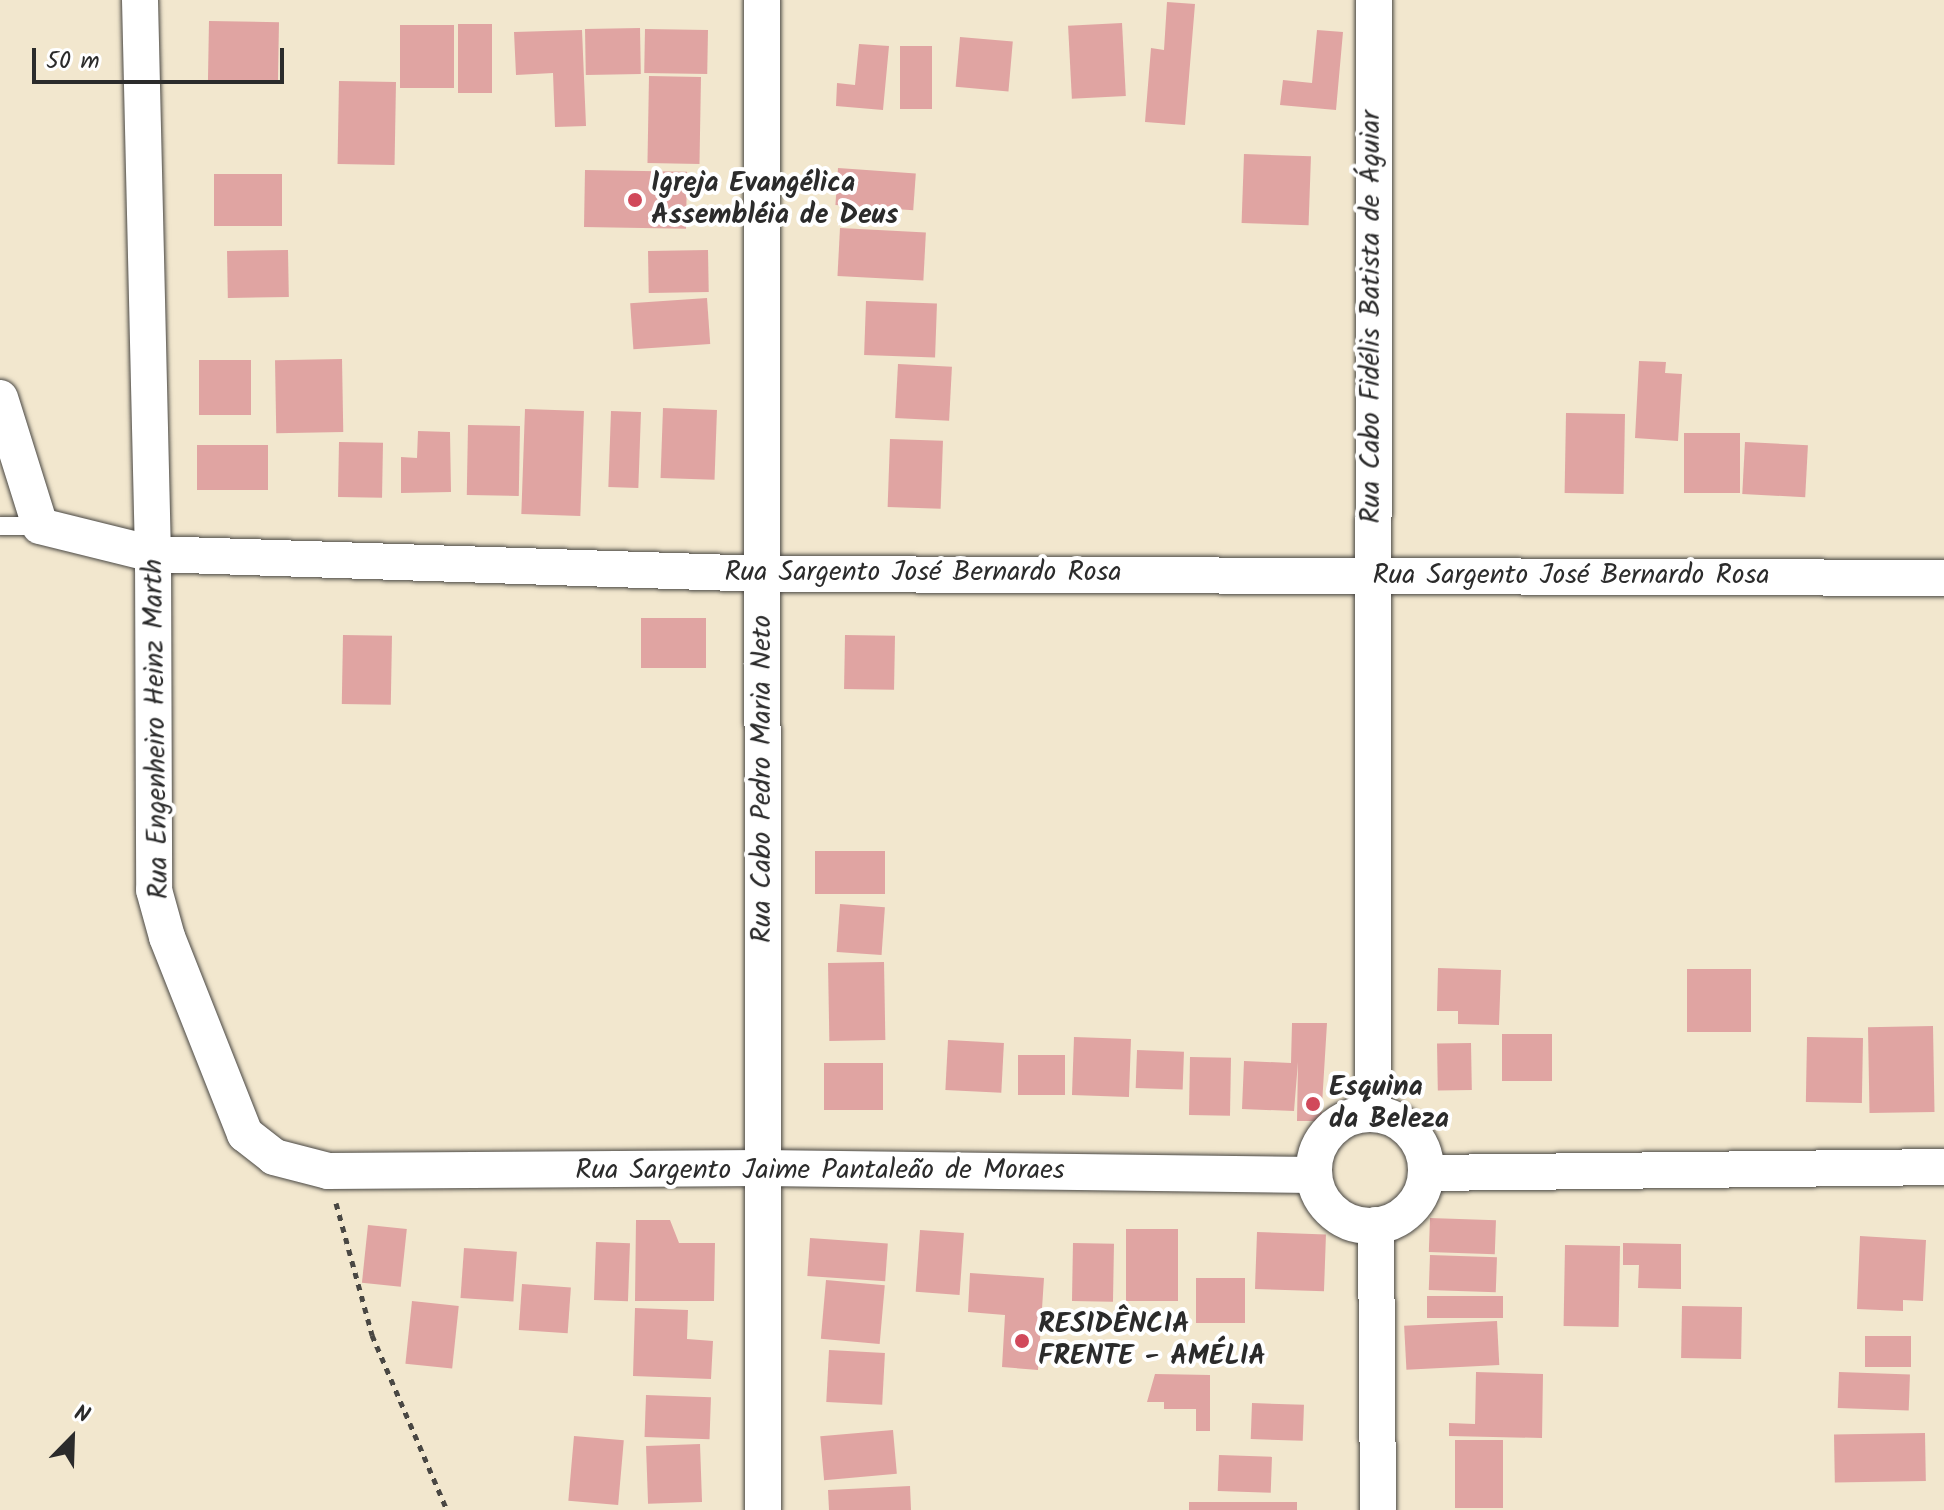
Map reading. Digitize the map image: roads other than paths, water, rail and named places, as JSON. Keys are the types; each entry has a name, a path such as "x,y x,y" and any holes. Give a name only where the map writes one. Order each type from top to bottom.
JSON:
{"street":[{"name":"Rua Engenheiro Heinz Marth","path":"140,0 153,554 154,890 167,937 245,1134 274,1157 328,1171"},
{"name":"Rua Cabo Pedro Maria Neto","path":"762,0 763,1510"},
{"name":"Rua Cabo Fidélis Batista de Águiar","path":"1373,1113 1370,575 1374,0"},
{"path":"0,398 40,526"},
{"name":"Rua Sargento José Bernardo Rosa","path":"40,526 153,554 764,574 1944,578"},
{"path":"1373,1113 1398,1122 1417,1139 1426,1173 1414,1205 1401,1217 1376,1225 1346,1221 1330,1210 1313,1175 1315,1156 1329,1131 1353,1116 1373,1113"},
{"path":"1426,1173 1944,1167"},
{"name":"Rua Sargento Jaime Pantaleão de Moraes","path":"328,1171 761,1168 1313,1175"},
{"path":"1376,1225 1378,1510"}],"lane":[{"path":"0,526 40,526"}],"place":[{"name":"Igreja Evangélica Assembléia de Deus","path":"635,200"},
{"name":"Esquina da Beleza","path":"1313,1104"},
{"name":"RESIDÊNCIA FRENTE - AMÉLIA","path":"1022,1341"}]}
